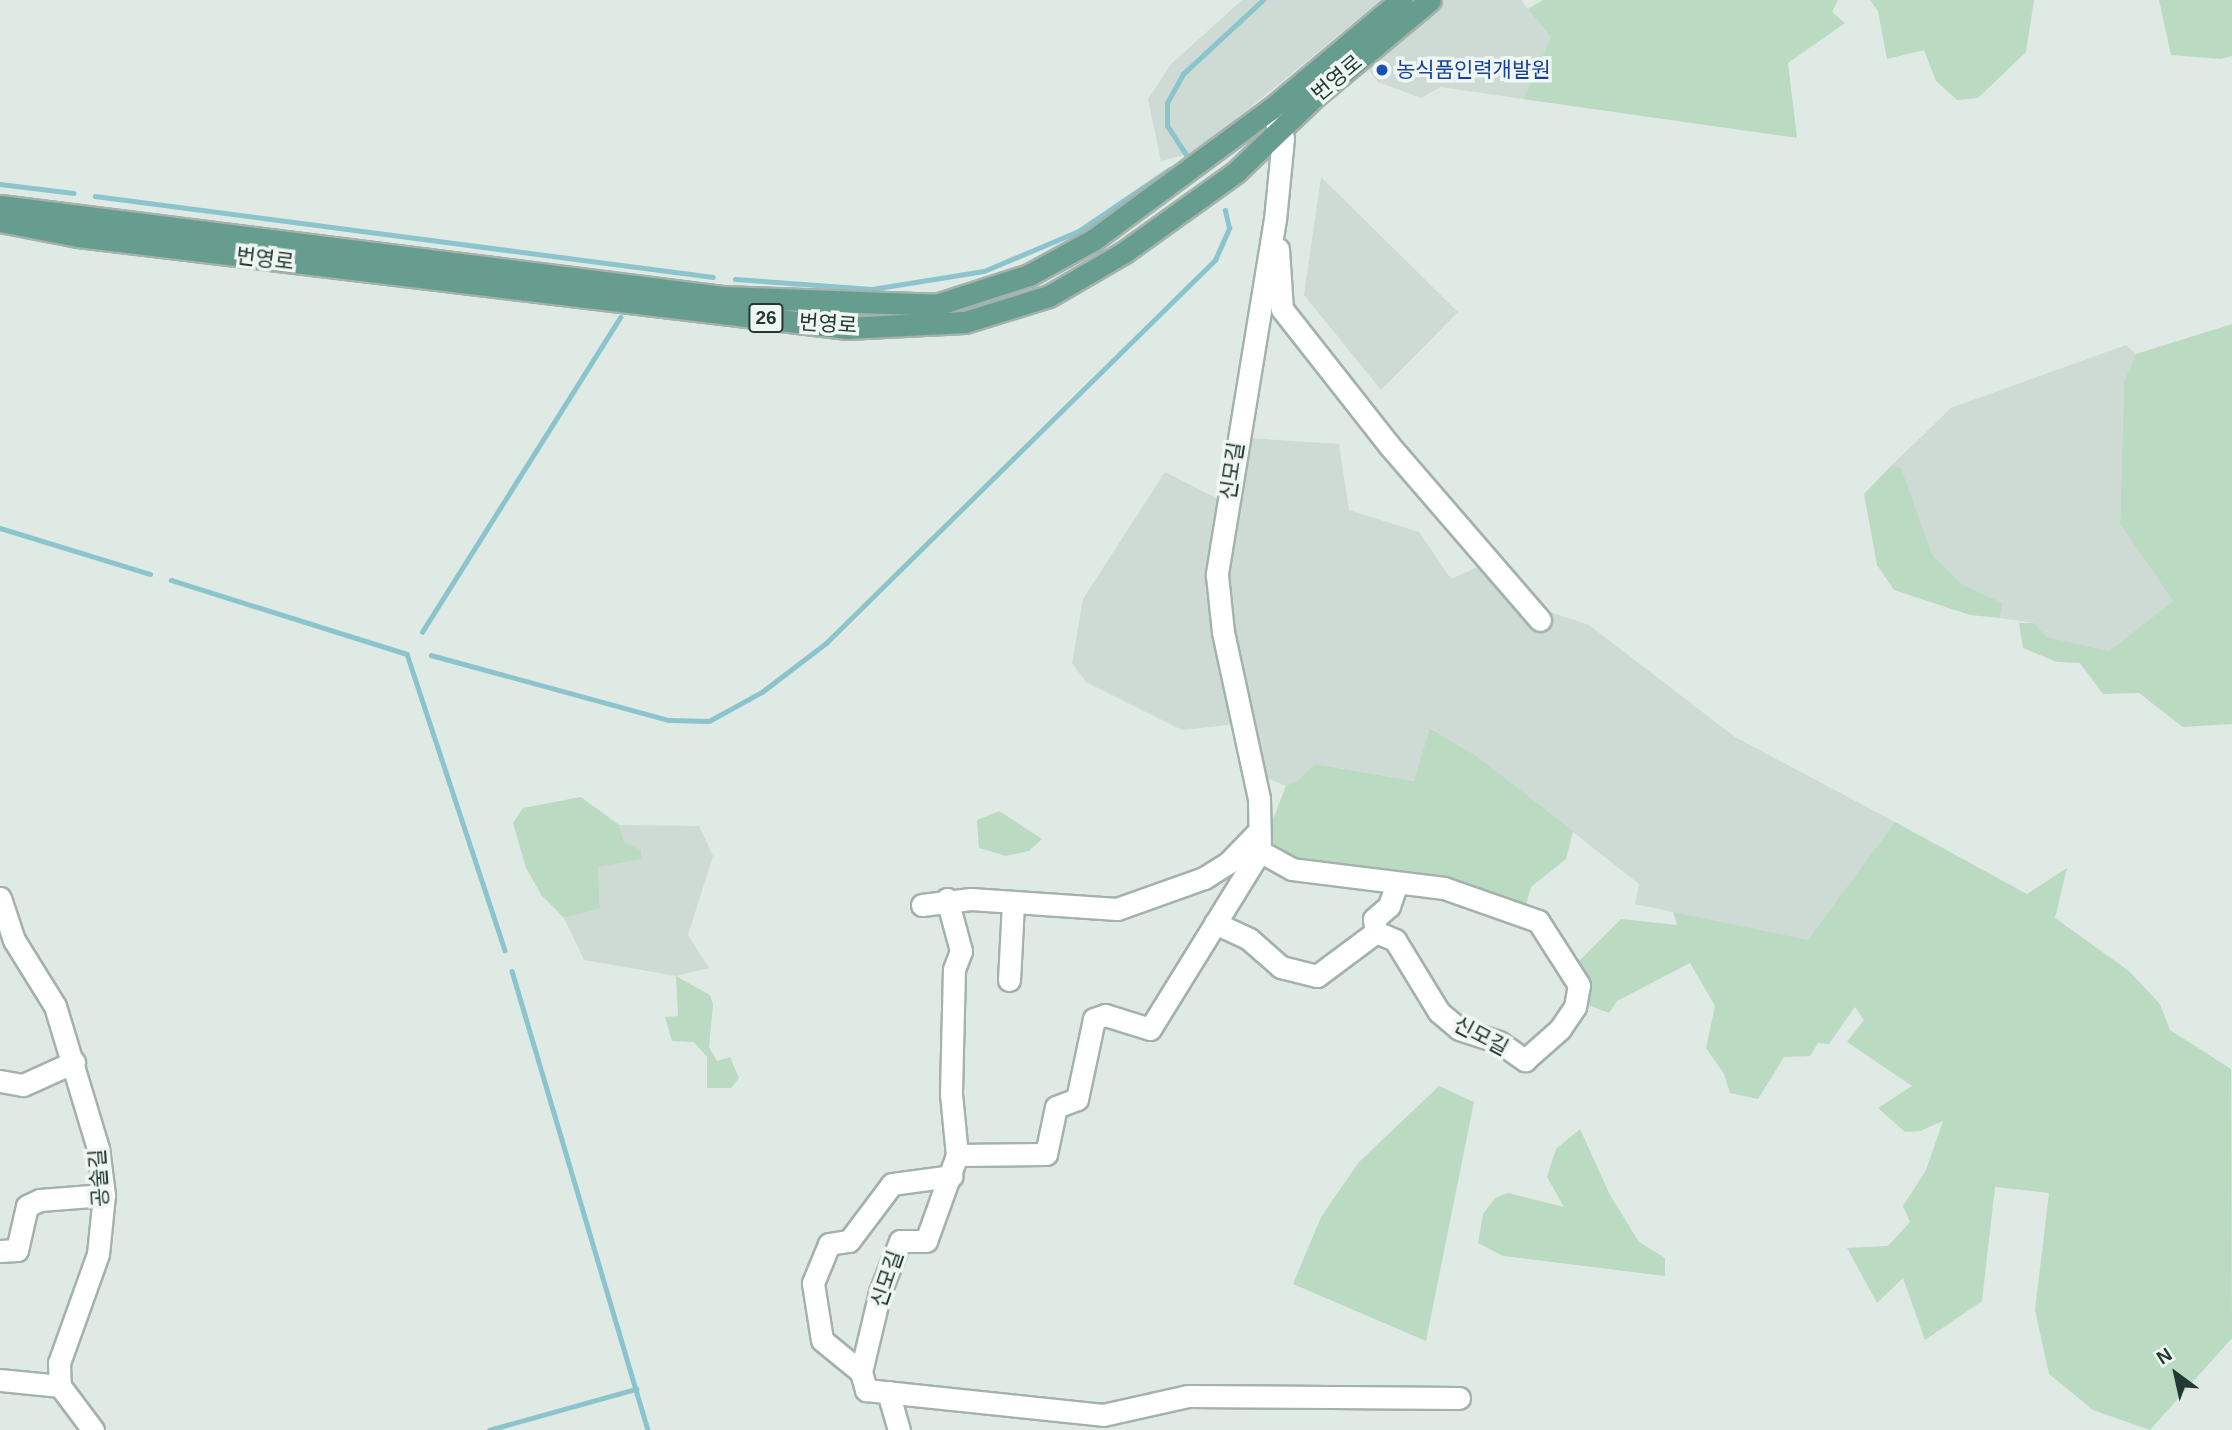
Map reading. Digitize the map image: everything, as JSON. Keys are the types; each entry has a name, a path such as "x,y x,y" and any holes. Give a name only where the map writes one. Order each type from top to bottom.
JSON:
{"main road":[{"name":"번영로","path":"0,222 91,237 846,328 965,322 1049,296 1123,253 1236,173 1275,119 1401,0"},
{"name":"번영로","path":"0,206 722,297 936,305 1029,275 1093,240 1275,119 1430,0"}],"street":[{"name":"신모길","path":"957,1155 1046,1154 1056,1107 1077,1100 1094,1019 1105,1015 1150,1029 1215,923 1258,842 1259,798 1223,632 1217,575 1275,219 1283,138 1275,119"},
{"path":"1275,219 1282,309 1389,445 1540,620"},
{"name":"신모길","path":"1258,842 1293,869 1444,888 1538,921 1579,985 1575,1007 1560,1029 1525,1060 1499,1042 1459,1029 1439,1012 1395,940 1376,932"},
{"path":"922,905 947,899 1117,909 1204,878 1258,842"},
{"path":"1215,923 1249,939 1281,967 1317,976 1376,932 1374,919 1389,906 1397,883"},
{"name":"공술길","path":"0,898 6,927 55,1006 98,1147 104,1195 98,1254 59,1363 60,1386"},
{"name":"신모길","path":"863,1381 880,1292 901,1241 926,1241 957,1155 951,1094 954,969 961,951 947,899"},
{"path":"1009,980 1013,903"},
{"path":"0,1081 23,1085 74,1062"},
{"path":"951,1176 892,1184 849,1241 829,1244 813,1283 822,1340 863,1381 888,1392 1103,1415 1188,1396 1459,1398"},
{"path":"0,1251 17,1250 27,1206 40,1200 104,1195"},
{"path":"0,1380 60,1386 93,1430"},
{"path":"888,1392 899,1430"}],"shaded area":[{"path":"1242,0 1381,0 1196,152 1161,161 1148,99 1171,64"},
{"path":"1443,0 1521,0 1551,37 1523,99 1441,87 1421,98 1378,82 1366,66"},
{"path":"1321,177 1458,312 1381,390 1304,295"},
{"path":"2126,345 2136,354 2124,381 2120,524 2173,601 2109,651 2047,637 2034,623 2000,618 2003,603 1963,585 1932,554 1901,469 1891,466 1951,408"},
{"path":"1233,437 1339,444 1349,510 1419,532 1451,579 1480,566 1547,611 1589,625 1735,737 1895,822 1808,941 1635,904 1639,884 1475,755 1431,728 1414,781 1315,764 1298,782 1286,786 1239,766 1237,724 1182,730 1086,682 1072,663 1083,599 1165,472 1222,501"},
{"path":"619,825 699,826 713,856 688,935 709,968 676,976 584,960 564,918 600,909 598,867 641,850 624,842"}],"green space":[{"path":"1543,0 1838,0 1832,12 1845,23 1788,63 1797,138 1523,99 1551,37 1528,9"},
{"path":"1870,0 2034,0 2026,52 1978,98 1957,100 1936,81 1924,50 1887,59 1878,11"},
{"path":"2159,0 2232,0 2232,56 2221,59 2171,55"},
{"path":"2232,324 2232,724 2183,727 2139,693 2103,694 2080,663 2057,662 2023,648 2019,623 2034,623 2047,637 2109,651 2173,601 2120,524 2124,381 2136,354"},
{"path":"1891,466 1901,468 1932,554 1963,585 2003,603 2000,618 1970,615 1894,590 1877,565 1864,494"},
{"path":"1430,728 1475,755 1573,831 1566,859 1531,887 1526,905 1488,892 1296,860 1270,846 1270,827 1286,786 1298,781 1315,764 1414,781"},
{"path":"581,797 619,825 624,842 641,850 641,859 598,867 600,909 564,918 542,896 526,868 513,823 523,808"},
{"path":"999,811 1042,839 1029,851 1006,856 979,848 977,820"},
{"path":"1895,822 2027,894 2067,868 2055,918 2129,971 2160,1004 2170,1030 2231,1069 2232,1338 2150,1430 2093,1410 2049,1374 2035,1310 2049,1193 1995,1187 1982,1301 1925,1340 1903,1278 1877,1303 1847,1248 1888,1246 1910,1222 1903,1206 1926,1170 1943,1121 1920,1131 1905,1132 1878,1108 1912,1086 1847,1042 1864,1020 1855,1007 1829,1044 1818,1043 1810,1056 1784,1057 1758,1099 1730,1093 1724,1074 1706,1048 1715,1006 1690,963 1617,1001 1609,1013 1580,1002 1577,963 1621,919 1677,925 1673,912 1808,940"},
{"path":"676,976 710,995 713,1005 709,1047 717,1061 730,1057 739,1078 731,1088 707,1088 707,1057 694,1042 672,1041 665,1017 678,1016"},
{"path":"1439,1086 1474,1102 1426,1341 1293,1284 1321,1217 1359,1162"},
{"path":"1580,1129 1610,1195 1639,1242 1665,1258 1665,1276 1503,1256 1478,1243 1483,1214 1495,1198 1508,1193 1564,1207 1547,1177 1556,1149"}],"waterway":[{"path":"1188,158 1167,126 1167,103 1183,74 1263,0"},
{"path":"735,279 872,289 984,271 1077,232 1170,169"},
{"path":"0,184 73,193"},
{"path":"95,196 713,277"},
{"path":"431,655 669,720 709,721 762,692 826,643 1215,260 1229,228 1225,210"},
{"path":"422,632 620,317"},
{"path":"0,528 150,574"},
{"path":"171,580 407,654 505,950"},
{"path":"512,971 648,1430"},
{"path":"489,1430 636,1389"}],"place":[{"name":"농식품인력개발원","path":"1382,70"}]}
